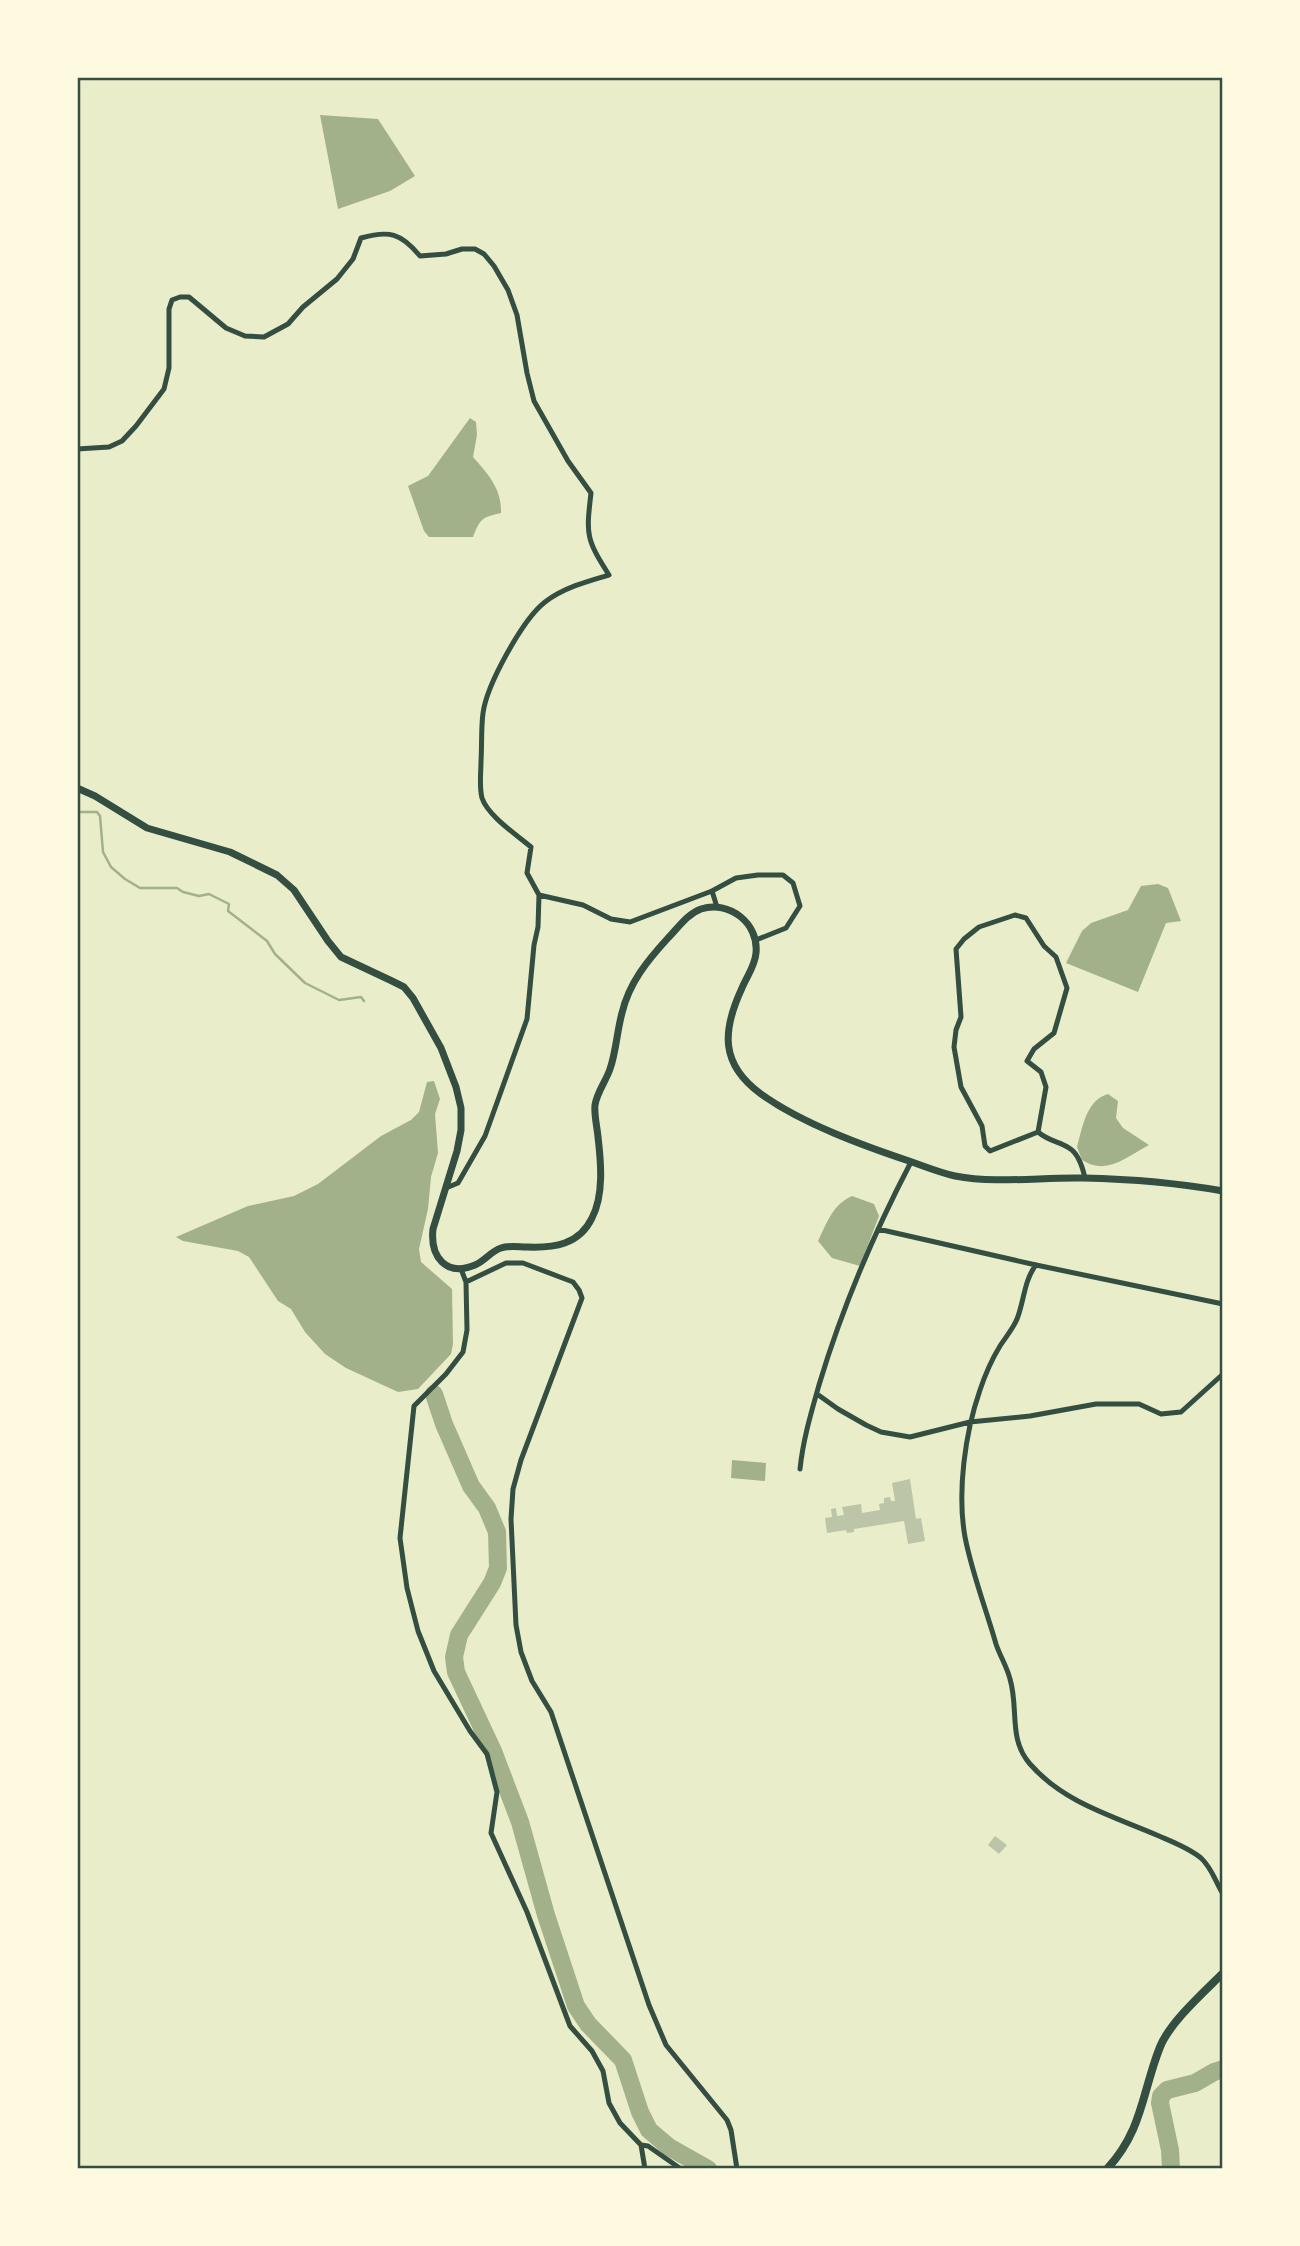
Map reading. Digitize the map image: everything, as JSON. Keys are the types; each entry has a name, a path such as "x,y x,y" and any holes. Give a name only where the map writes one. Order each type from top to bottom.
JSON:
{"main road":[{"path":"77,788 147,828 230,852 277,875 294,890 341,957 404,987 421,1009 441,1048 461,1108 457,1151 433,1229 432,1242 435,1254 443,1262 461,1269 484,1260 502,1247 560,1245 576,1239 590,1223 597,1208 601,1161 595,1107 611,1068 622,1010 632,982 690,914 703,908 730,910 742,917 751,927 757,954 727,1031 728,1052 736,1071 760,1093 792,1113 867,1147 955,1176 990,1179 1085,1178 1223,1192"},
{"path":"1107,2169 1135,2128 1167,2033 1223,1973"}],"street":[{"path":"77,449 109,447 122,441 164,389 169,368 169,309 172,300 180,297 189,297 226,328 245,336 264,337 288,324 303,307 337,279 353,259 361,238 380,233 397,235 420,256 475,249 484,254 494,266 508,290 517,316 534,401 568,461 591,493 587,523 589,543 609,575 558,594 545,602 527,620 496,676 483,712 480,782 482,797 486,806 531,848 527,873 539,895 538,927 527,1019 518,1048 477,1152 457,1183 446,1188"},
{"path":"539,895 583,905 611,919 630,922 712,891 736,878 783,875 793,883 800,906 786,928 756,940"},
{"path":"712,891 717,907"},
{"path":"1015,915 1026,918 1044,946 1056,957 1067,988 1054,1033 1034,1049 1027,1061 1041,1072 1046,1087 1038,1132 990,1151 985,1146 982,1126 961,1087 954,1047 961,1017 956,949 979,927 1015,915"},
{"path":"1038,1132 1048,1140 1071,1148 1083,1168 1085,1178"},
{"path":"800,1469 805,1436 834,1333 878,1229 911,1162"},
{"path":"878,1229 1223,1304"},
{"path":"466,1282 506,1263 523,1263 573,1282 582,1298 521,1460 513,1489 511,1532 516,1625 521,1653 532,1681 551,1713 649,2005 666,2045 727,2120 737,2169"},
{"path":"1036,1265 1030,1272 1017,1320 998,1349 980,1388 970,1422 962,1486 965,1534 1016,1706 1015,1740 1028,1762 1065,1794 1099,1812 1189,1849 1212,1870 1223,1894"},
{"path":"461,1269 466,1282 467,1330 463,1352 446,1374 414,1406 400,1538 407,1588 418,1631 434,1671 487,1754 497,1792 491,1833 527,1912 554,1988 570,2026 592,2051 603,2071 609,2103 620,2123 641,2145 645,2169"},
{"path":"817,1394 850,1417 881,1432 910,1437 970,1422 1030,1416 1096,1404 1139,1404 1161,1414 1181,1412 1223,1374"},
{"path":"641,2145 648,2146 681,2169"}],"shaded area":[{"path":"320,115 378,119 415,176 390,191 338,209"},
{"path":"470,418 476,422 477,435 473,457 497,489 501,513 482,520 473,537 429,537 424,531 408,486 428,476"},
{"path":"1158,884 1168,888 1181,921 1166,923 1138,992 1066,963 1082,931 1091,923 1128,910 1141,886"},
{"path":"434,1081 440,1099 435,1114 438,1153 431,1177 428,1209 419,1249 421,1262 452,1289 453,1344 451,1354 418,1389 398,1392 346,1368 325,1354 305,1332 291,1309 278,1301 249,1257 238,1251 183,1241 176,1237 248,1206 294,1196 318,1184 381,1136 411,1120 419,1112 427,1082"},
{"path":"1108,1094 1118,1101 1116,1118 1123,1128 1149,1145 1116,1163 1100,1166 1082,1160 1077,1147 1090,1109 1101,1097"},
{"path":"852,1196 874,1204 879,1216 860,1266 832,1258 818,1241 835,1209"},
{"path":"732,1460 766,1463 765,1481 731,1478"}],"building":[{"path":"910,1479 916,1519 921,1518 925,1541 908,1544 904,1521 854,1529 854,1532 847,1533 846,1530 827,1533 825,1518 832,1517 831,1509 836,1508 837,1516 844,1515 842,1507 861,1504 862,1513 880,1510 879,1504 884,1503 884,1498 890,1497 891,1501 895,1501 892,1483"},
{"path":"995,1836 1007,1845 999,1854 988,1845"}],"waterway":[{"path":"77,812 97,812 100,816 103,852 111,867 125,879 140,888 177,888 199,896 209,894 229,904 228,911 267,941 275,954 305,983 339,1000 361,997 364,1001"},
{"path":"434,1394 471,1486 487,1508 497,1532 498,1568 492,1583 459,1635 454,1657 456,1672 493,1751 520,1822 546,1915 576,2006 588,2024 623,2060 640,2112 649,2130 669,2147 708,2169"},
{"path":"1171,2169 1161,2096 1167,2090 1195,2083 1223,2069"}]}
